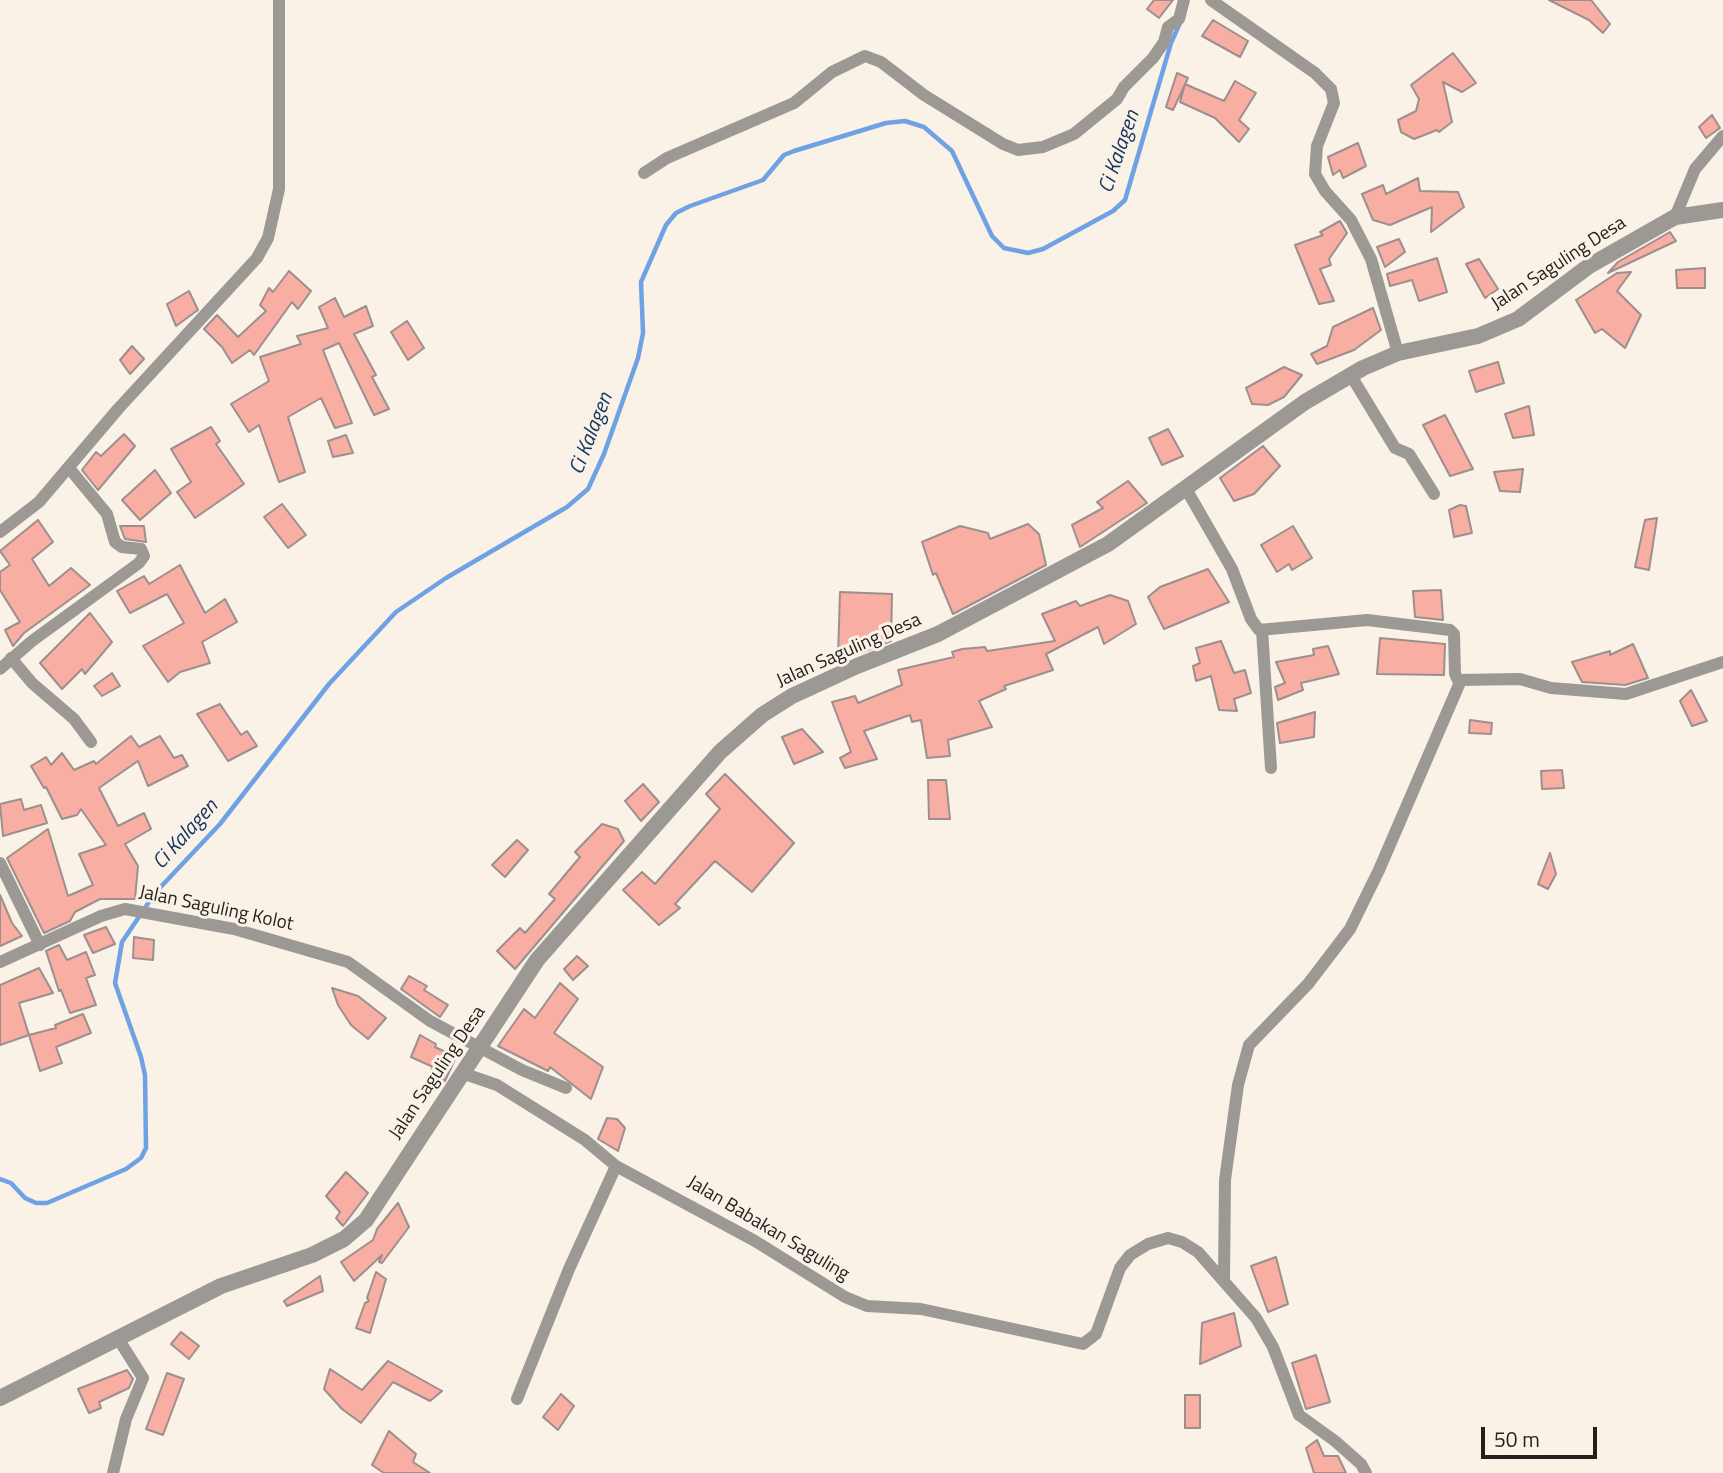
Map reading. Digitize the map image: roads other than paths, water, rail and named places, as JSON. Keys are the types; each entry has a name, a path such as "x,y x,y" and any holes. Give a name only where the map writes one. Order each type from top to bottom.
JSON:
{"street":[{"path":"0,532 39,502 257,258 268,238 279,189 279,0"},
{"path":"644,173 667,158 794,103 832,72 865,56 881,62 924,95 1003,144 1018,150 1043,147 1074,134 1117,99 1124,87 1153,58 1164,42 1168,27 1179,19 1184,0"},
{"path":"1211,0 1315,74 1331,89 1334,103 1317,146 1315,173 1325,191 1351,220 1371,258 1398,353"},
{"path":"1675,217 1695,169 1723,136"},
{"name":"Jalan Saguling Desa","path":"0,1398 221,1286 312,1255 344,1239 366,1220 537,960 720,752 762,715 825,681 938,634 1108,544 1305,402 1350,374 1398,353 1478,336 1518,320 1589,267 1675,217 1723,210"},
{"path":"1350,374 1395,447 1409,454 1434,494"},
{"path":"0,669 81,603 139,563 144,556 141,549 122,547 115,542 107,514 69,467"},
{"path":"1185,487 1232,569 1255,627 1262,630 1362,620 1450,630 1454,634 1455,677 1461,680 1520,679 1551,688 1630,694 1723,662"},
{"path":"1262,630 1270,768"},
{"path":"11,658 32,683 74,719 92,742"},
{"path":"1366,1473 1361,1464 1335,1441 1299,1415 1273,1347 1256,1318 1224,1279 1225,1180 1238,1085 1249,1045 1308,984 1350,929 1379,870 1461,680"},
{"path":"0,863 40,945"},
{"name":"Jalan Saguling Kolot","path":"0,962 101,916 133,910 234,929 348,962 430,1021 480,1049 566,1088"},
{"name":"Jalan Babakan Saguling","path":"461,1073 497,1085 534,1106 585,1140 616,1166 755,1241 845,1297 867,1306 921,1309 1083,1344 1096,1334 1120,1268 1130,1255 1148,1244 1168,1238 1182,1242 1199,1252 1224,1279"},
{"path":"517,1399 569,1269 616,1166"},
{"path":"113,1473 125,1419 143,1378 119,1340"}],"waterway":[{"name":"Ci Kalagen","path":"0,1179 11,1183 25,1198 36,1203 47,1203 126,1169 141,1158 146,1148 145,1075 115,983 122,942 155,893 220,824 329,684 396,612 446,578 567,507 588,489 604,454 638,358 643,333 641,282 666,225 676,213 763,180 784,155 886,123 905,121 924,127 952,151 992,236 1004,248 1028,253 1043,249 1113,211 1125,200 1171,43 1180,23"}]}
